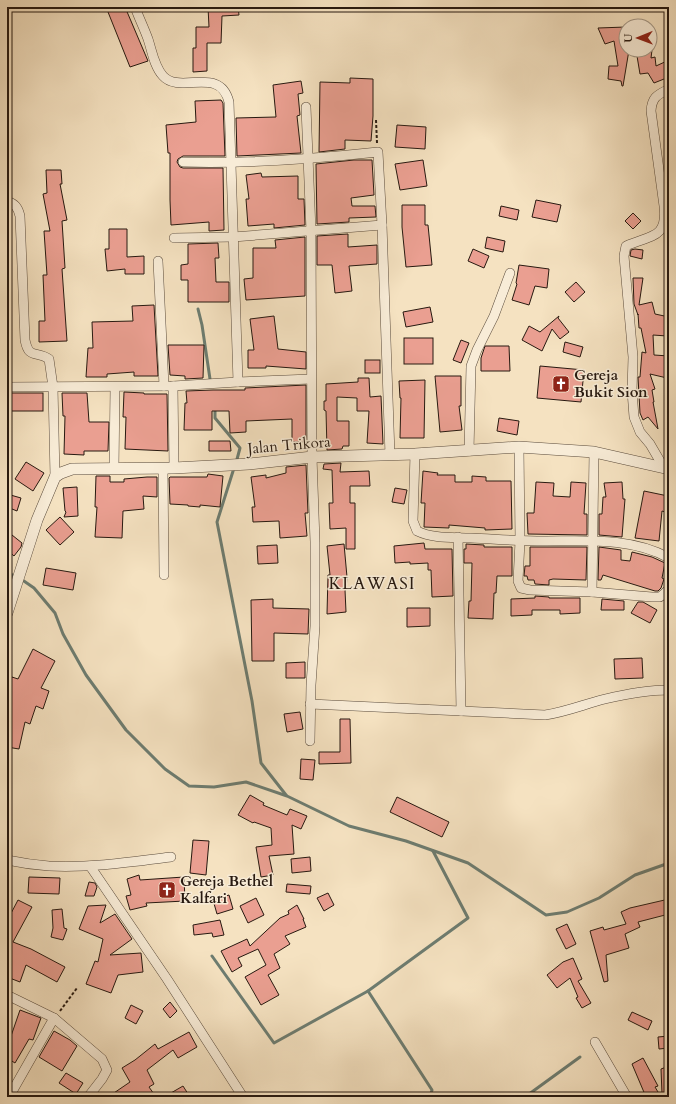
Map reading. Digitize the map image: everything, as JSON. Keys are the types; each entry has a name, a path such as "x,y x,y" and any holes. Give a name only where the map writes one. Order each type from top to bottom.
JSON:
{"street":[{"path":"135,7 148,39 155,62 164,76 171,82 209,82 221,86 227,93 229,102 238,382"},
{"path":"666,468 640,432 634,417 632,391 633,357 624,256 626,246 655,235 662,230 664,224 665,212 651,102 669,89"},
{"path":"306,107 311,231 312,457 315,542 314,704 310,741"},
{"path":"183,162 231,163 308,159 378,152 390,455"},
{"path":"7,201 15,204 20,216 25,340 27,349 31,353 45,356 50,359 53,387 56,477 37,520 7,612"},
{"path":"174,238 233,237 382,225"},
{"path":"158,261 169,386 169,468 164,575"},
{"path":"469,451 471,366 477,350 494,316 510,273"},
{"path":"7,386 169,386 311,379"},
{"path":"114,469 115,387"},
{"path":"519,447 520,541 518,581 521,588 530,590 592,592 660,597 669,589"},
{"name":"Jalan Trikora","path":"56,477 61,473 72,469 220,466 312,457 415,454 519,447 594,452 666,468"},
{"path":"592,592 594,452"},
{"path":"415,454 414,522 417,531 425,535 520,541 592,541 636,545 669,558"},
{"path":"458,538 461,711"},
{"path":"314,704 545,715 556,714 605,699 633,693 669,690"},
{"path":"7,860 48,866 90,866 171,857"},
{"path":"90,866 167,979 242,1097"},
{"path":"7,995 54,1018 102,1058 107,1070 88,1097"},
{"path":"9,1097 54,1018"},
{"path":"595,1042 628,1097"}],"path":[{"path":"376,120 378,152"},
{"path":"54,1018 77,988"}],"building":[{"path":"106,7 125,7 148,61 130,67"},
{"path":"208,7 238,7 239,15 222,16 221,43 207,43 207,71 193,72 193,48 196,48 196,27 209,27"},
{"path":"618,27 618,58 628,58 623,86 621,81 608,79 609,66 618,66 614,41 605,44 598,28"},
{"path":"637,58 655,58 656,66 669,60 669,77 654,83 648,73 640,74"},
{"path":"350,78 373,79 371,141 345,140 345,149 319,152 320,82 350,83"},
{"path":"301,81 303,93 298,94 300,115 297,116 301,153 237,156 236,118 276,117 273,85"},
{"path":"221,100 223,103 225,156 183,156 178,159 177,162 180,167 183,168 223,168 224,230 209,231 209,222 171,225 170,153 168,153 166,125 196,122 195,101"},
{"path":"397,125 426,127 425,149 395,147"},
{"path":"354,160 372,160 374,195 351,198 352,206 375,206 376,217 349,218 349,222 317,224 316,164"},
{"path":"423,160 427,186 400,190 395,164"},
{"path":"46,170 61,170 62,184 60,184 67,220 62,221 65,268 62,269 67,341 39,342 39,321 45,321 43,275 47,275 44,231 50,231 43,194 47,193"},
{"path":"261,173 262,177 298,176 298,199 304,199 305,225 274,228 274,224 248,226 246,199 249,199 246,175"},
{"path":"536,200 561,205 557,222 532,217"},
{"path":"402,205 425,205 425,225 428,225 432,265 406,267 402,227"},
{"path":"501,206 519,210 517,220 499,216"},
{"path":"633,213 641,221 633,229 625,221"},
{"path":"109,229 127,229 127,257 144,256 144,274 125,274 125,269 107,271 105,249 109,249"},
{"path":"348,234 348,247 377,245 377,264 349,266 352,291 335,293 332,265 317,265 317,236"},
{"path":"305,237 305,296 246,300 244,279 253,278 253,248 276,248 275,240"},
{"path":"487,237 505,241 503,252 485,248"},
{"path":"218,243 219,258 215,258 216,282 229,282 229,302 188,302 188,280 181,280 181,265 188,264 188,244"},
{"path":"473,249 489,256 484,268 468,261"},
{"path":"631,250 643,250 642,259 630,256"},
{"path":"519,265 549,269 547,288 535,286 529,305 512,300 517,284"},
{"path":"633,278 643,278 639,305 652,302 655,314 669,317 667,336 653,335 654,355 669,356 669,371 667,378 650,374 655,389 652,390 658,429 648,417 643,420 640,413 638,377 640,377 642,352 646,353 641,328 639,328 638,314 634,304"},
{"path":"576,282 585,292 574,302 565,292"},
{"path":"154,305 158,376 134,376 134,372 107,374 107,377 86,377 88,348 93,348 92,322 133,321 132,306"},
{"path":"430,307 433,322 406,327 403,312"},
{"path":"274,316 278,349 306,352 306,369 266,366 266,368 248,368 248,350 254,350 250,319"},
{"path":"559,316 558,318 569,332 560,339 552,329 542,351 522,340 529,326 540,332"},
{"path":"404,338 433,338 433,364 404,364"},
{"path":"461,340 469,343 461,363 453,360"},
{"path":"565,342 583,347 580,357 563,352"},
{"path":"168,345 204,345 203,378 185,379 185,376 170,375"},
{"path":"485,346 509,346 510,371 481,371 481,358"},
{"path":"365,360 380,360 380,373 365,373"},
{"name":"Gereja Bukit Sion","path":"540,366 584,370 581,402 537,398"},
{"path":"435,376 461,376 461,406 459,406 462,430 440,432"},
{"path":"358,378 369,378 370,397 381,396 383,444 367,443 369,411 357,411 357,398 337,397 337,421 349,421 349,446 343,446 342,449 327,450 326,411 324,410 324,401 326,401 326,384 358,382"},
{"path":"425,380 424,438 400,438 401,398 399,381"},
{"path":"306,385 306,442 292,442 292,419 246,421 246,432 230,433 229,411 212,411 212,430 184,430 185,403 187,403 186,391 245,390 245,388"},
{"path":"124,392 167,394 168,451 125,449 126,417 123,417"},
{"path":"7,393 43,393 43,411 7,411"},
{"path":"62,393 87,393 89,422 109,422 108,451 84,451 84,455 64,454 65,416 63,416"},
{"path":"499,418 519,421 517,435 497,431"},
{"path":"209,441 230,441 231,451 209,451"},
{"path":"26,462 44,473 33,491 15,479"},
{"path":"341,463 340,472 369,471 370,486 350,486 350,503 355,503 355,549 346,549 346,528 330,529 329,503 333,503 332,470 323,469 324,464"},
{"path":"306,465 308,513 305,513 307,536 280,538 279,521 253,522 252,507 255,507 251,477 266,475 266,478 286,473 286,467"},
{"path":"423,471 438,473 437,475 455,475 455,482 472,482 472,476 486,477 486,481 511,481 512,529 485,530 485,528 449,525 449,528 424,527 425,503 421,503"},
{"path":"208,474 223,476 220,507 170,504 170,477 207,477"},
{"path":"96,476 110,476 110,482 124,482 124,479 157,477 157,497 143,496 144,509 123,511 122,538 95,537 97,507 95,507"},
{"path":"536,482 554,483 553,496 570,497 571,482 586,483 584,514 587,514 587,535 528,534 527,513 534,513"},
{"path":"622,482 623,499 625,499 622,537 599,535 599,514 602,514 603,497 606,497 604,483"},
{"path":"77,487 78,516 64,517 66,512 63,488"},
{"path":"395,488 407,490 404,504 392,502"},
{"path":"644,491 668,496 665,512 662,511 659,541 635,538"},
{"path":"7,494 21,498 17,511 7,507"},
{"path":"60,517 74,532 60,545 46,530"},
{"path":"7,531 22,543 21,547 14,556 7,550"},
{"path":"424,543 425,549 452,549 453,596 432,597 431,570 428,570 428,563 395,563 394,546"},
{"path":"344,544 347,577 345,590 346,612 327,614 328,575 330,575 327,546"},
{"path":"466,544 484,545 484,547 512,547 512,576 497,576 496,593 494,593 493,619 468,618 469,601 471,601 472,563 464,563 464,549 466,549"},
{"path":"277,545 278,563 258,564 257,546"},
{"path":"530,547 587,547 586,580 553,579 549,580 549,585 535,584 534,580 528,580 527,576 524,576 525,566 530,566"},
{"path":"599,547 621,550 621,560 630,561 632,552 652,557 665,563 662,578 664,579 661,588 658,591 655,591 603,575 601,580 598,580"},
{"path":"46,568 76,573 73,590 43,585"},
{"path":"535,596 549,598 580,598 580,613 560,614 560,610 532,610 532,615 511,616 511,599 535,598"},
{"path":"273,599 273,608 309,609 308,634 274,633 274,661 252,661 251,600"},
{"path":"602,599 624,601 624,610 601,610"},
{"path":"638,602 643,602 657,610 650,623 631,613"},
{"path":"407,608 430,608 430,626 407,627"},
{"path":"33,649 55,661 41,688 49,691 43,709 36,706 30,724 25,722 19,749 7,747 7,691 12,677 18,679"},
{"path":"642,658 643,678 615,679 614,659"},
{"path":"305,662 305,678 286,678 286,663"},
{"path":"300,712 303,729 287,732 284,714"},
{"path":"340,719 350,719 351,763 319,764 319,752 340,752"},
{"path":"301,759 315,760 313,780 300,779"},
{"path":"250,795 264,803 263,805 287,815 290,809 307,816 301,829 292,825 294,854 269,856 273,875 261,877 256,847 272,845 271,828 254,822 253,823 238,815"},
{"path":"397,797 449,822 442,837 390,812"},
{"path":"193,840 209,841 206,875 190,873"},
{"path":"310,857 311,871 292,873 291,859"},
{"path":"139,875 140,880 184,877 185,901 146,903 147,906 130,910 126,896 131,895 127,879"},
{"path":"29,877 60,878 59,894 28,893"},
{"path":"89,882 95,883 97,887 94,896 85,896"},
{"path":"287,884 311,886 310,894 286,892"},
{"path":"328,893 334,905 324,911 317,898"},
{"path":"229,895 233,909 217,914 213,900"},
{"path":"256,898 264,915 248,923 240,906"},
{"path":"669,899 669,914 638,922 640,927 625,934 629,948 606,955 608,981 604,982 590,931 603,927 604,930 626,924 621,912 630,908"},
{"path":"18,900 32,907 13,942 31,949 65,967 57,982 26,965 20,982 7,977 7,966 11,956 7,954 7,921"},
{"path":"106,905 100,923 115,914 132,939 110,955 141,953 143,972 118,975 111,993 86,984 95,961 98,962 103,939 79,929 88,906"},
{"path":"297,905 306,927 285,936 290,944 274,954 280,968 268,975 279,995 261,1005 245,977 266,965 258,949 238,958 242,966 232,972 221,951 247,939 250,946 280,918 289,914 288,911"},
{"path":"62,909 64,928 67,929 63,940 51,937 53,928 52,910"},
{"path":"220,920 224,935 213,937 212,933 194,935 193,925"},
{"path":"567,924 576,944 566,949 556,929"},
{"path":"573,958 582,979 578,981 591,1003 582,1008 576,998 578,997 570,978 557,988 547,975 563,962"},
{"path":"170,1002 177,1011 170,1018 163,1009"},
{"path":"131,1005 143,1011 136,1024 125,1018"},
{"path":"20,1010 41,1018 33,1040 29,1039 15,1063 7,1058 7,1037 10,1039"},
{"path":"632,1012 652,1021 648,1030 628,1020"},
{"path":"54,1031 70,1040 77,1046 62,1071 39,1057"},
{"path":"189,1032 197,1047 178,1058 173,1050 147,1070 154,1084 149,1087 156,1097 108,1097 130,1082 122,1068 155,1044 158,1049"},
{"path":"669,1036 669,1048 659,1049 658,1037"},
{"path":"643,1058 658,1086 655,1087 661,1097 646,1097 632,1064"},
{"path":"669,1066 669,1094 662,1094 661,1069"},
{"path":"66,1073 83,1083 76,1094 59,1083"},
{"path":"183,1086 190,1097 164,1097"}],"waterway":[{"path":"198,309 202,325 210,379"},
{"path":"215,408 215,418 240,448 236,463"},
{"path":"234,468 217,522 252,701 261,763 286,795"},
{"path":"7,572 16,577"},
{"path":"21,579 34,588 55,613 63,634 86,675 126,730 165,769 189,786 214,787 246,782 287,796 349,826 406,841 468,863 546,915 567,912 599,898 635,875 669,863"},
{"path":"430,1097 432,1090 368,991 468,918 433,851"},
{"path":"212,956 274,1043 368,991"},
{"path":"525,1097 580,1057"}],"place":[{"name":"Gereja Bukit Sion","path":"561,384"},
{"name":"Gereja Bethel Kalfari","path":"167,890"}],"district":[{"name":"KLAWASI","path":"372,583"}]}
